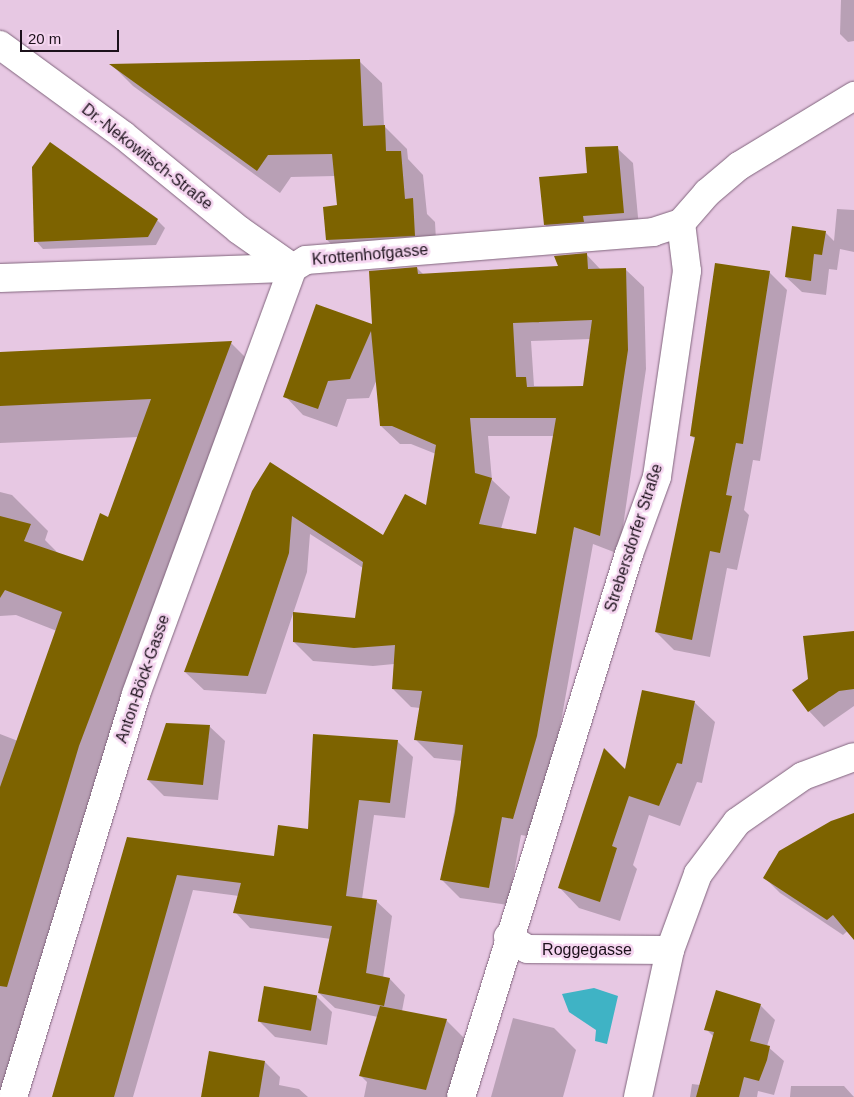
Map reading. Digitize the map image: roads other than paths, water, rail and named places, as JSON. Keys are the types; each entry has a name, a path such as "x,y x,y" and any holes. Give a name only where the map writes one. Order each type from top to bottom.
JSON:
{"main road":[{"name":"Dr.-Nekowitsch-Straße","path":"0,46 123,136 239,230 293,268"},
{"path":"682,223 707,193 739,166 854,96"},
{"name":"Krottenhofgasse","path":"0,278 293,268 306,260 653,232 682,223"},
{"name":"Strebersdorfer Straße","path":"461,1097 508,937 629,554 657,477 687,271 682,223"},
{"name":"Anton-Böck-Gasse","path":"13,1097 136,694 293,268"},
{"path":"638,1097 670,950 698,874 737,822 803,776 854,757"},
{"name":"Roggegasse","path":"508,937 527,949 670,950"}],"water":[{"path":"594,988 618,996 607,1044 595,1041 596,1030 569,1012 562,994"}]}
